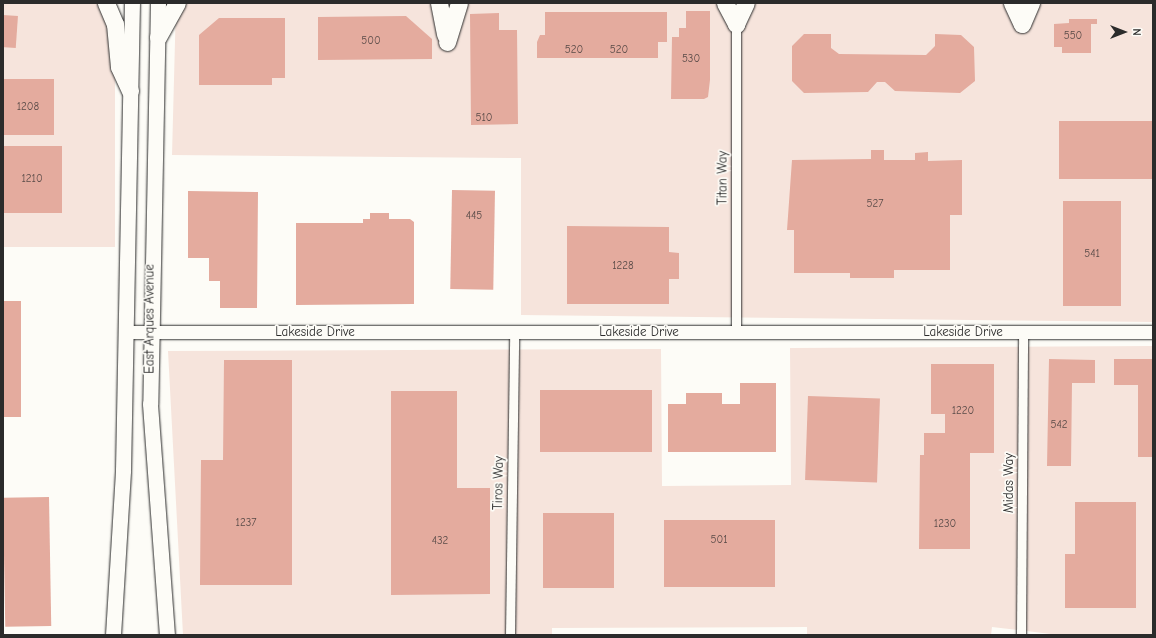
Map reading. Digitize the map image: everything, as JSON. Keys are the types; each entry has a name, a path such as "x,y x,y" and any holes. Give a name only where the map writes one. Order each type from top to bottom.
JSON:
{"highway":[{"path":"106,3 115,24 119,67 130,91"},
{"path":"158,37 177,3"},
{"path":"439,3 447,42 459,3"},
{"path":"726,3 736,24"},
{"path":"736,24 746,3"},
{"path":"1012,3 1022,24 1030,3"}],"main road":[{"name":"East Arques Avenue","path":"113,635 123,470 132,3"},
{"name":"East Arques Avenue","path":"158,3 149,332 151,439 167,635"}],"street":[{"name":"Titan Way","path":"736,24 736,332"},
{"name":"Lakeside Drive","path":"125,332 1153,332"},
{"name":"Tiros Way","path":"510,635 514,332"},
{"name":"Midas Way","path":"1021,635 1023,332"}],"shaded area":[{"path":"3,3 115,3 115,247 3,247"},
{"path":"176,3 1153,3 1153,322 521,315 521,158 172,155"},
{"path":"1153,346 1153,635 1059,635 992,627 991,635 807,635 807,627 552,628 552,635 183,635 168,351 661,349 662,486 791,485 790,348"}],"building":[{"path":"686,11 710,11 710,80 708,97 704,99 671,99 672,37 679,37 679,28 686,28"},
{"path":"545,12 667,12 667,42 658,42 658,58 537,58 537,42 540,35 545,35"},
{"path":"499,13 499,30 517,30 518,124 471,125 470,14"},
{"path":"3,15 18,16 16,48 3,47"},
{"path":"406,16 432,39 432,59 318,60 318,17"},
{"path":"219,18 285,18 285,78 272,78 272,85 199,85 199,35"},
{"path":"1069,19 1097,19 1097,24 1091,24 1091,53 1062,53 1062,47 1054,47 1054,24 1069,23"},
{"path":"804,34 831,34 831,48 839,54 926,55 935,46 935,34 961,35 974,47 975,81 960,93 895,91 885,82 877,82 868,92 804,93 792,81 792,46"},
{"path":"3,79 54,79 54,135 3,135"},
{"path":"1059,121 1153,121 1153,179 1059,179"},
{"path":"3,146 62,146 62,213 3,213"},
{"path":"871,150 884,150 884,160 915,160 915,153 928,152 928,161 962,160 962,215 950,215 950,270 894,270 894,278 850,278 850,273 794,273 794,230 787,230 792,160 871,159"},
{"path":"452,190 495,191 493,290 450,289"},
{"path":"188,191 258,192 257,308 220,308 220,281 209,281 209,258 188,258"},
{"path":"1063,201 1121,201 1121,306 1063,306"},
{"path":"370,213 389,213 389,219 410,219 414,222 414,304 296,305 296,223 363,223 363,219 370,219"},
{"path":"567,226 669,227 669,252 679,253 679,279 669,279 669,304 567,304"},
{"path":"3,301 21,301 21,417 3,417"},
{"path":"1049,359 1095,360 1095,383 1072,383 1071,466 1047,466"},
{"path":"1114,359 1153,359 1153,457 1138,457 1138,385 1114,385"},
{"path":"224,360 292,360 292,585 200,585 201,460 223,460"},
{"path":"931,364 994,364 994,453 970,453 970,549 919,549 920,455 924,455 924,433 945,433 945,414 931,414"},
{"path":"740,383 776,383 776,452 668,452 668,404 686,404 686,393 722,393 722,404 740,404"},
{"path":"540,390 652,390 652,452 540,452"},
{"path":"391,391 457,391 457,488 490,488 490,594 391,595"},
{"path":"808,396 880,399 877,482 805,480"},
{"path":"49,497 51,626 5,627 3,498"},
{"path":"1075,502 1136,502 1136,608 1065,608 1065,554 1075,554"},
{"path":"543,513 614,513 614,588 543,588"},
{"path":"664,520 775,520 775,587 664,587"}]}
